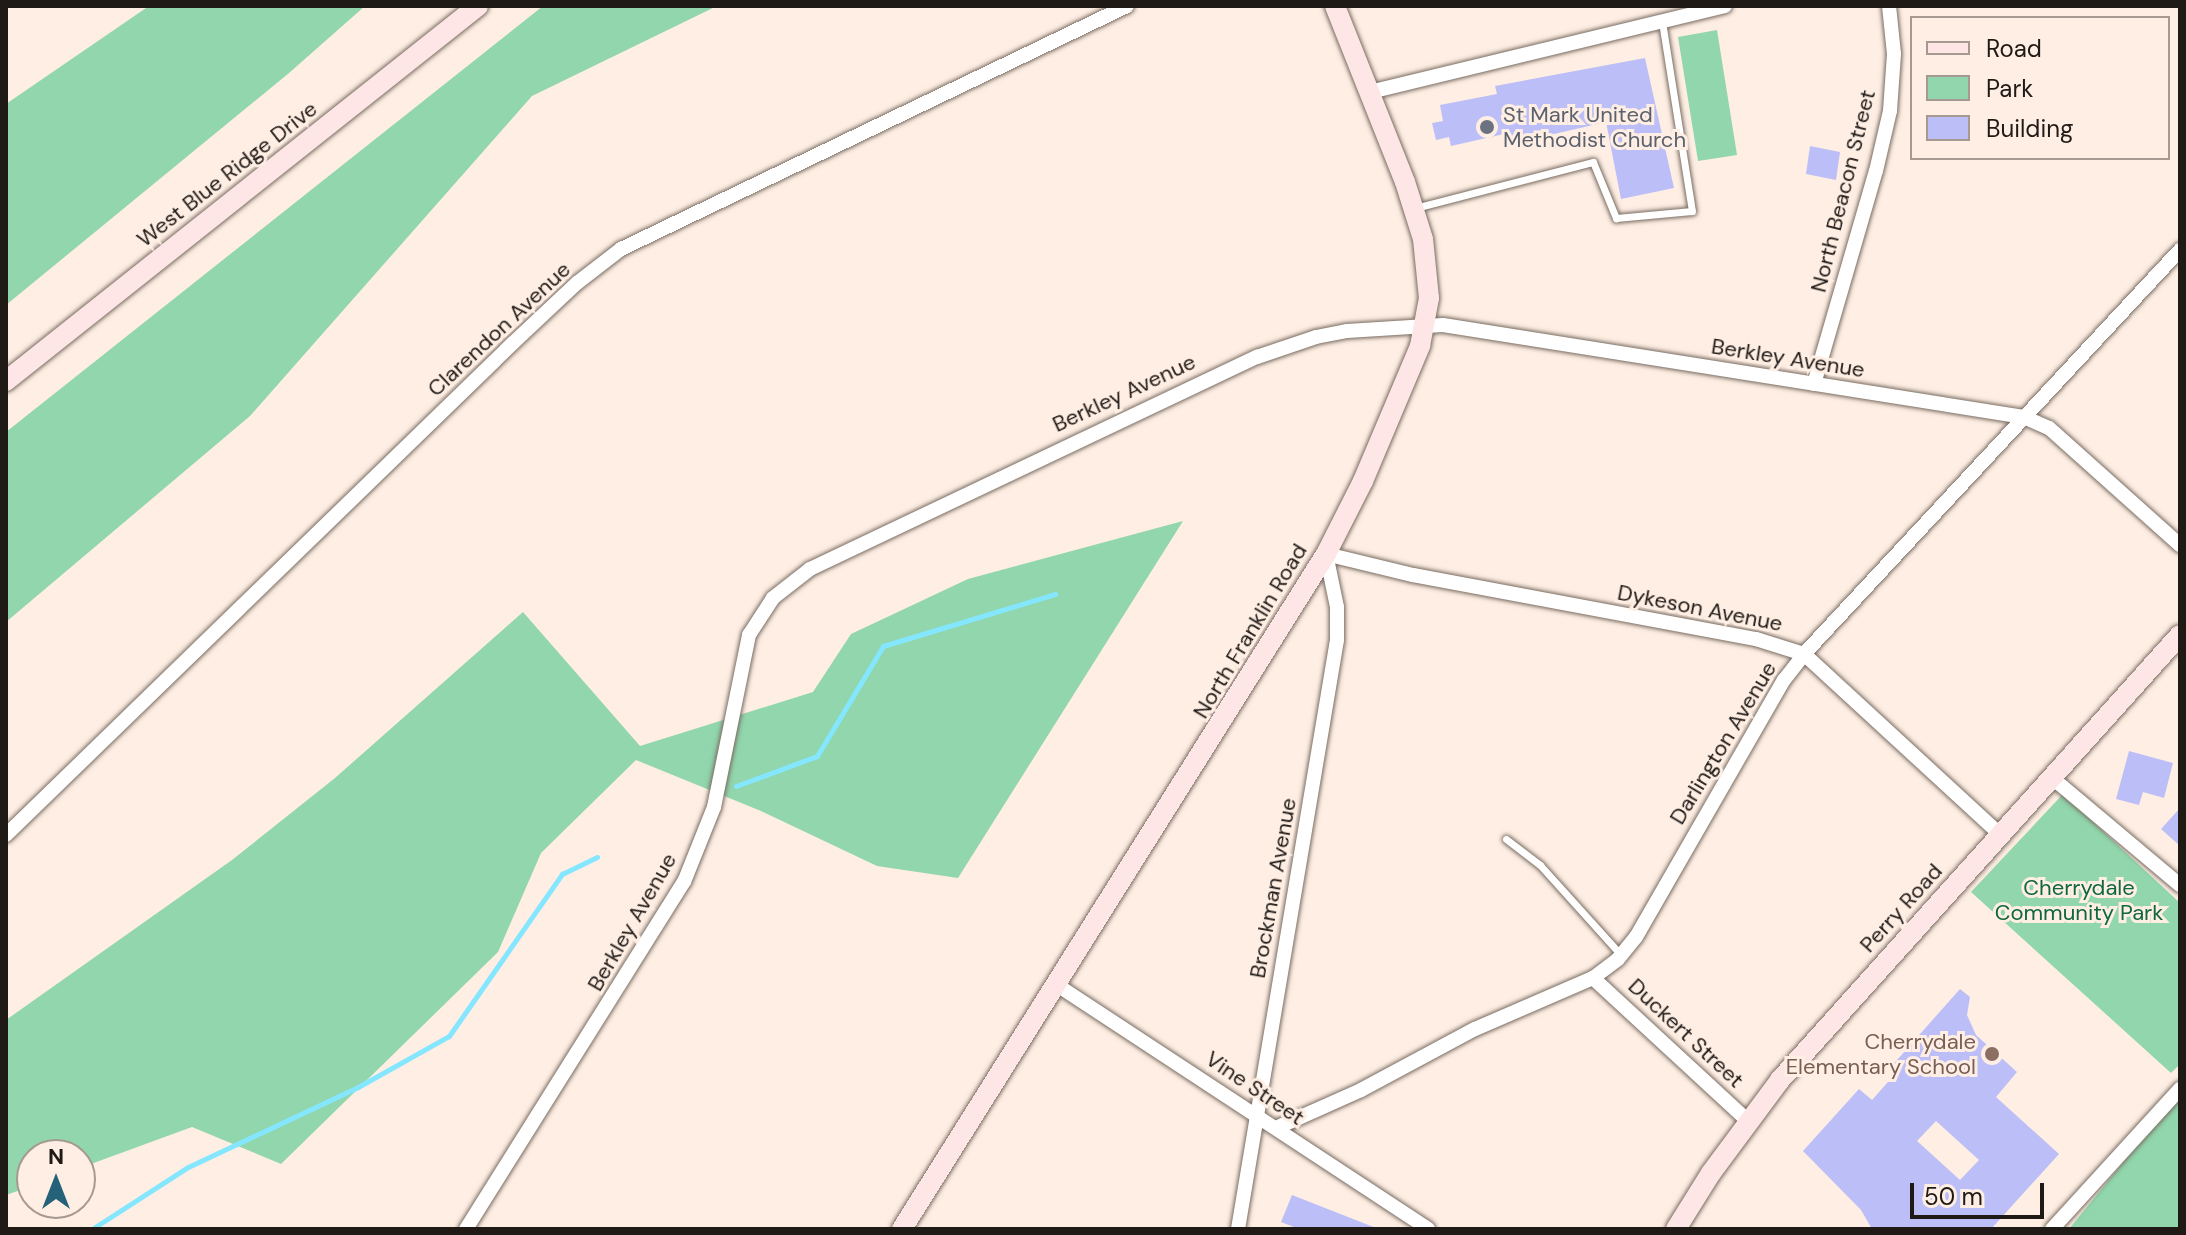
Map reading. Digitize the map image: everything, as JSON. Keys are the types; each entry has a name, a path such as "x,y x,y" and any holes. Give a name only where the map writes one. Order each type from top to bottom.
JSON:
{"street":[{"name":"West Blue Ridge Drive","path":"6,381 478,6"},
{"name":"Clarendon Avenue","path":"6,835 513,343 577,283 621,249 1127,6"},
{"name":"North Franklin Road","path":"902,1229 1326,554 1408,379 1429,298 1427,266 1413,208 1335,6"},
{"path":"1370,92 1725,6"},
{"name":"North Beacon Street","path":"1814,384 1876,171 1890,111 1894,54 1889,6"},
{"name":"Darlington Avenue","path":"1276,1128 1361,1090 1475,1029 1593,978 1621,955 1636,937 1784,680 1804,654 2180,250"},
{"name":"Berkley Avenue","path":"466,1229 684,882 714,807 749,635 773,598 810,569 1257,357 1316,337 1347,331 1424,326 1525,337 2024,417 2049,428 2180,545"},
{"name":"Dykeson Avenue","path":"1326,554 1413,575 1756,639 1804,654 2000,834"},
{"name":"Brockman Avenue","path":"1238,1229 1337,640 1337,607 1326,554"},
{"name":"Perry Road","path":"1676,1229 1749,1122 1826,1027 2180,635"},
{"path":"2050,776 2180,885"},
{"name":"Duckert Street","path":"1593,978 1749,1122"},
{"name":"Vine Street","path":"1057,985 1258,1114 1428,1229"},
{"path":"2052,1229 2180,1089"}],"lane":[{"path":"1413,208 1593,162 1616,218 1692,211 1662,20"},
{"path":"1506,839 1540,865 1621,955"}],"green space":[{"path":"149,6 365,6 289,73 6,305 6,104"},
{"path":"543,6 717,6 532,96 250,416 6,622 6,432"},
{"path":"1717,30 1737,155 1698,161 1678,37"},
{"path":"1183,521 958,878 877,866 761,811 636,760 541,853 498,952 281,1164 192,1127 96,1162 96,1139 16,1139 16,1192 6,1195 6,1020 232,860 335,778 523,612 640,746 813,692 851,634 968,579"},
{"name":"Cherrydale Community Park","path":"2063,794 2180,903 2180,1064 2171,1073 1971,892"},
{"path":"2180,1099 2180,1229 2069,1229 2130,1154"}],"building":[{"name":"St Mark United Methodist Church","path":"1645,58 1674,188 1621,199 1606,122 1507,145 1504,134 1451,146 1449,137 1436,140 1432,123 1443,121 1440,105 1497,94 1495,86"},
{"path":"1810,146 1840,152 1836,180 1806,174"},
{"path":"2129,751 2173,763 2164,798 2143,792 2139,805 2116,799"},
{"path":"2180,808 2180,846 2161,829"},
{"path":"1960,989 1970,997 1967,1015 1976,1035 2017,1072 1996,1097 2059,1154 1991,1229 1872,1229 1861,1210 1803,1151 1859,1089 1872,1100 1895,1074 1889,1069","holes":["1936,1121 1979,1160 1960,1180 1917,1141"]},
{"path":"1292,1195 1376,1229 1299,1229 1281,1222"}],"waterway":[{"path":"736,786 817,756 883,646 1055,594"},
{"path":"92,1229 188,1167 358,1087 449,1036 562,874 597,857"}],"place":[{"name":"St Mark United Methodist Church","path":"1487,127"},
{"name":"Cherrydale Elementary School","path":"1992,1054"}]}
